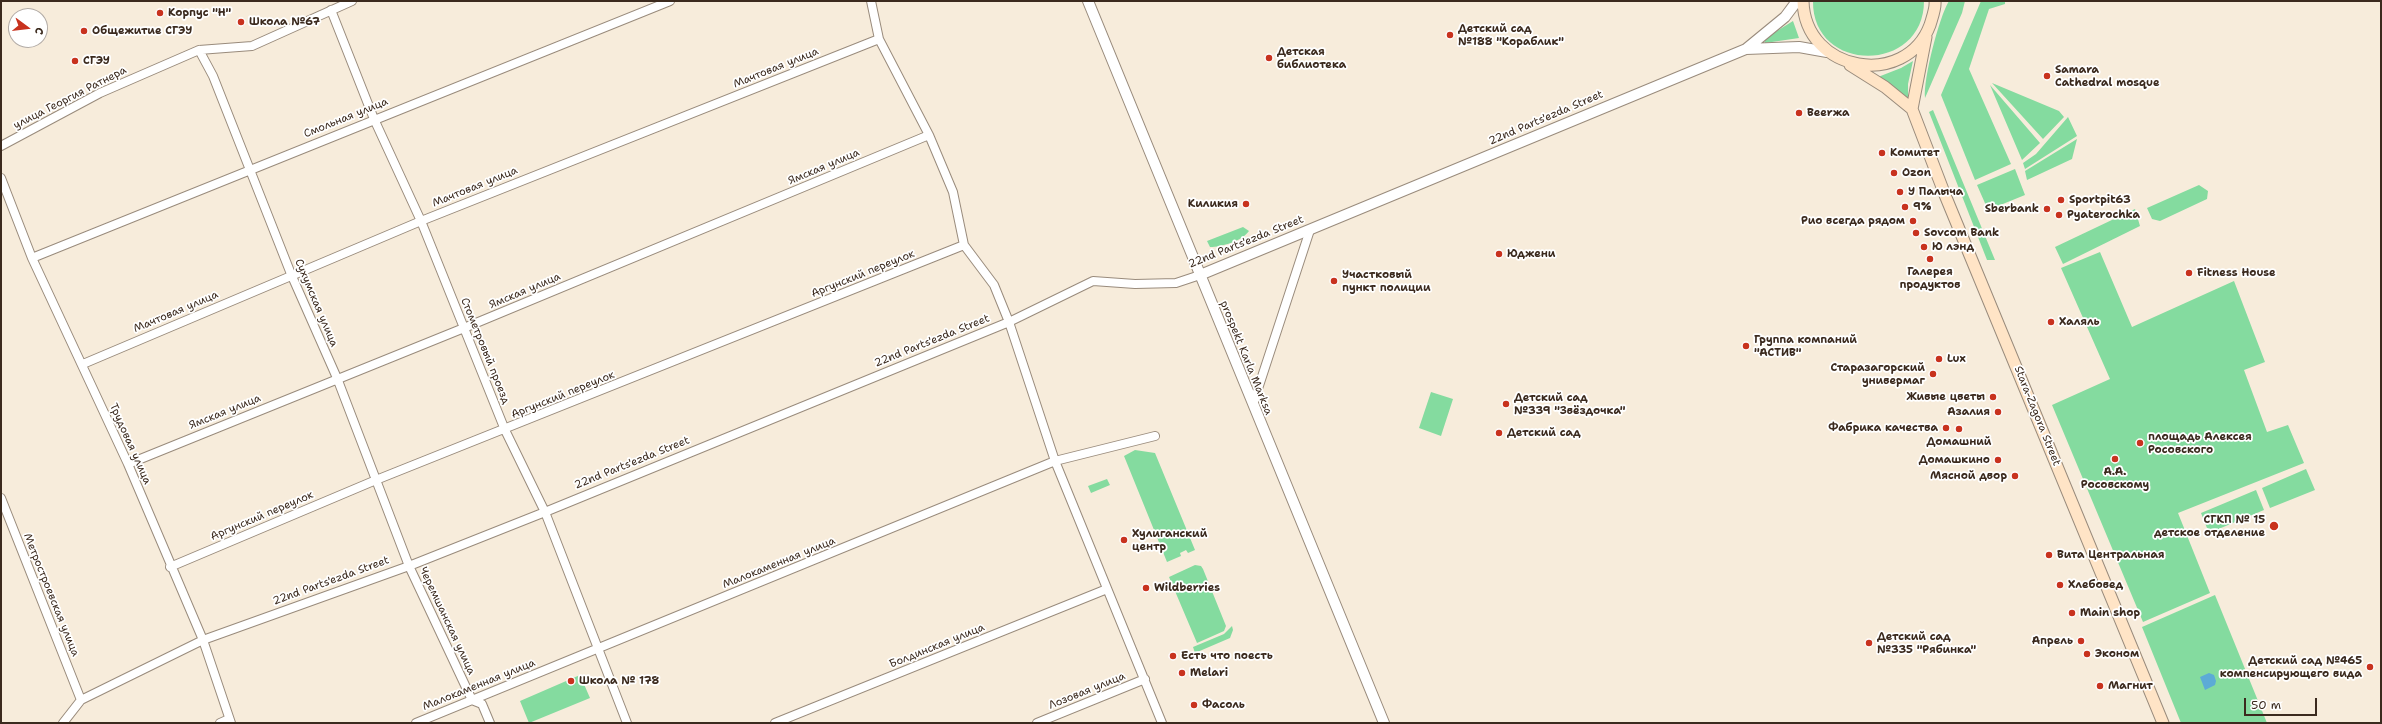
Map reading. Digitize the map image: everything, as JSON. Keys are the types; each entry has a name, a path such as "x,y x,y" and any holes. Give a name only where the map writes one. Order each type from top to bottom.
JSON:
{"main road":[{"path":"1803,1 1803,10 1812,34 1827,52 1846,62 1885,88 1912,109 1926,37 1936,2"},
{"path":"1846,62 1869,66 1892,62 1910,52 1926,37"},
{"name":"Stara-Zagora Street","path":"1912,109 1948,202 2163,723"}],"street":[{"name":"улица Георгия Ратнера","path":"1,146 100,93 199,50 252,46 352,1"},
{"name":"Смольная улица","path":"32,258 249,169 670,1"},
{"path":"871,1 879,39 930,135 953,192 964,245 994,286 1009,322 1055,461 1162,723"},
{"name":"prospekt Karla Marksa","path":"1088,1 1384,723"},
{"path":"1746,48 1785,17 1797,1"},
{"name":"Стометровый проезд","path":"331,10 374,119 421,221 505,430 545,512 626,723"},
{"name":"Мачтовая улица","path":"83,364 291,274 879,39"},
{"name":"22nd Parts'ezda Street","path":"63,723 81,700 203,640 410,566 545,512 1009,322 1093,281 1135,284 1176,283 1200,275 1746,48 1799,47 1827,52"},
{"name":"Сухумская улица","path":"199,50 213,76 291,274 337,378 410,566"},
{"name":"Ямская улица","path":"128,464 337,378 464,328 930,135"},
{"name":"Трудовая улица","path":"1,178 32,258 83,364 128,464 170,567 203,640 230,721"},
{"path":"1253,404 1310,230"},
{"name":"Аргунский переулок","path":"170,567 376,480 505,430 964,245"},
{"name":"Малокаменная улица","path":"416,723 1055,461 1155,436"},
{"name":"Метростроевская улица","path":"1,498 81,700"},
{"name":"Черемшанская улица","path":"410,566 472,700 482,704 490,723"},
{"name":"Болдинская улица","path":"775,723 1107,589"},
{"name":"Лозовая улица","path":"1037,723 1145,679"},
{"path":"220,723 230,721"}],"green space":[{"path":"1813,1 1924,1 1919,25 1907,42 1889,52 1868,56 1848,52 1830,42 1817,25"},
{"path":"1949,1 1965,1 1962,13 1925,98 1926,78 1932,49"},
{"path":"1981,1 2005,1 2005,4 1989,9 1969,69 2011,164 1975,180 1941,95"},
{"path":"1793,21 1799,38 1765,43 1764,39"},
{"path":"1913,61 1908,84 1908,101 1878,77 1901,68"},
{"path":"1992,83 2059,111 2064,117 2043,139"},
{"path":"1990,85 2040,143 2022,160"},
{"path":"1933,110 1995,260 1987,260 1929,112"},
{"path":"2068,117 2077,136 2025,169 2023,163 2036,154"},
{"path":"2077,139 2072,159 2027,180 2025,171"},
{"path":"2015,169 2025,195 1988,210 1977,185"},
{"path":"2199,185 2208,191 2207,199 2160,221 2152,219 2147,208"},
{"path":"2135,209 2140,226 2063,264 2055,247"},
{"path":"1243,227 1249,231 1242,238 1231,243 1210,247 1207,241"},
{"name":"площадь Алексея Росовского","path":"2100,252 2132,327 2234,281 2265,362 2244,370 2267,432 2288,425 2304,463 2178,513 2210,593 2143,622 2052,405 2110,379 2061,268"},
{"path":"1431,392 1453,399 1441,436 1419,428"},
{"path":"1135,450 1155,453 1195,550 1188,553 1186,550 1180,553 1181,556 1167,562 1124,456"},
{"path":"2306,469 2315,490 2270,508 2262,488"},
{"path":"1107,479 1110,485 1091,493 1088,486"},
{"path":"2256,490 2264,510 2209,533 2201,513"},
{"path":"1195,565 1201,566 1203,569 1226,626 1224,631 1197,643 1169,577"},
{"path":"2215,595 2267,723 2181,723 2142,627"},
{"path":"1232,626 1233,630 1230,638 1195,653 1193,647 1224,634"},
{"path":"580,675 590,698 529,723 520,701"}],"water":[{"path":"2209,673 2214,675 2216,681 2215,685 2205,690 2200,677"}],"place":[{"name":"Корпус \"Н\"","path":"160,13"},
{"name":"Школа №67","path":"241,22"},
{"name":"Общежитие СГЭУ","path":"84,31"},
{"name":"Детский сад №188 \"Кораблик\"","path":"1450,35"},
{"name":"Детская библиотека","path":"1269,58"},
{"name":"СГЭУ","path":"75,61"},
{"name":"Samara Cathedral mosque","path":"2047,76"},
{"name":"Beerжа","path":"1799,113"},
{"name":"Комитет","path":"1882,153"},
{"name":"Ozon","path":"1894,173"},
{"name":"У Палыча","path":"1900,192"},
{"name":"Sportpit63","path":"2061,200"},
{"name":"Киликия","path":"1246,204"},
{"name":"9%","path":"1905,207"},
{"name":"Sberbank","path":"2047,209"},
{"name":"Pyaterochka","path":"2059,215"},
{"name":"Рио всегда рядом","path":"1913,221"},
{"name":"Sovcom Bank","path":"1916,233"},
{"name":"Ю лэнд","path":"1924,247"},
{"name":"Юджени","path":"1499,254"},
{"name":"Галерея продуктов","path":"1930,259"},
{"name":"Fitness House","path":"2189,273"},
{"name":"Участковый пункт полиции","path":"1334,281"},
{"name":"Халяль","path":"2051,322"},
{"name":"Группа компаний \"АСТИВ\"","path":"1746,346"},
{"name":"Lux","path":"1939,359"},
{"name":"Старазагорский универмаг","path":"1933,374"},
{"name":"Живые цветы","path":"1993,397"},
{"name":"Детский сад №339 \"Звёздочка\"","path":"1506,404"},
{"name":"Азалия","path":"1998,412"},
{"name":"Фабрика качества","path":"1946,428"},
{"name":"Домашний","path":"1959,429"},
{"name":"Детский сад","path":"1499,433"},
{"name":"площадь Алексея Росовского","path":"2140,443"},
{"name":"А.А. Росовскому","path":"2115,459"},
{"name":"Домашкино","path":"1998,460"},
{"name":"Мясной двор","path":"2015,476"},
{"name":"СГКП № 15 детское отделение","path":"2274,526"},
{"name":"Хулиганский центр","path":"1124,540"},
{"name":"Вита Центральная","path":"2049,555"},
{"name":"Хлебовед","path":"2060,585"},
{"name":"Wildberries","path":"1146,588"},
{"name":"Main shop","path":"2072,613"},
{"name":"Апрель","path":"2081,641"},
{"name":"Детский сад №335 \"Рябинка\"","path":"1869,643"},
{"name":"Эконом","path":"2087,654"},
{"name":"Есть что поесть","path":"1173,656"},
{"name":"Детский сад №465 компенсирующего вида","path":"2370,667"},
{"name":"Melari","path":"1182,673"},
{"name":"Школа № 178","path":"571,681"},
{"name":"Магнит","path":"2100,686"},
{"name":"Фасоль","path":"1194,705"}]}
